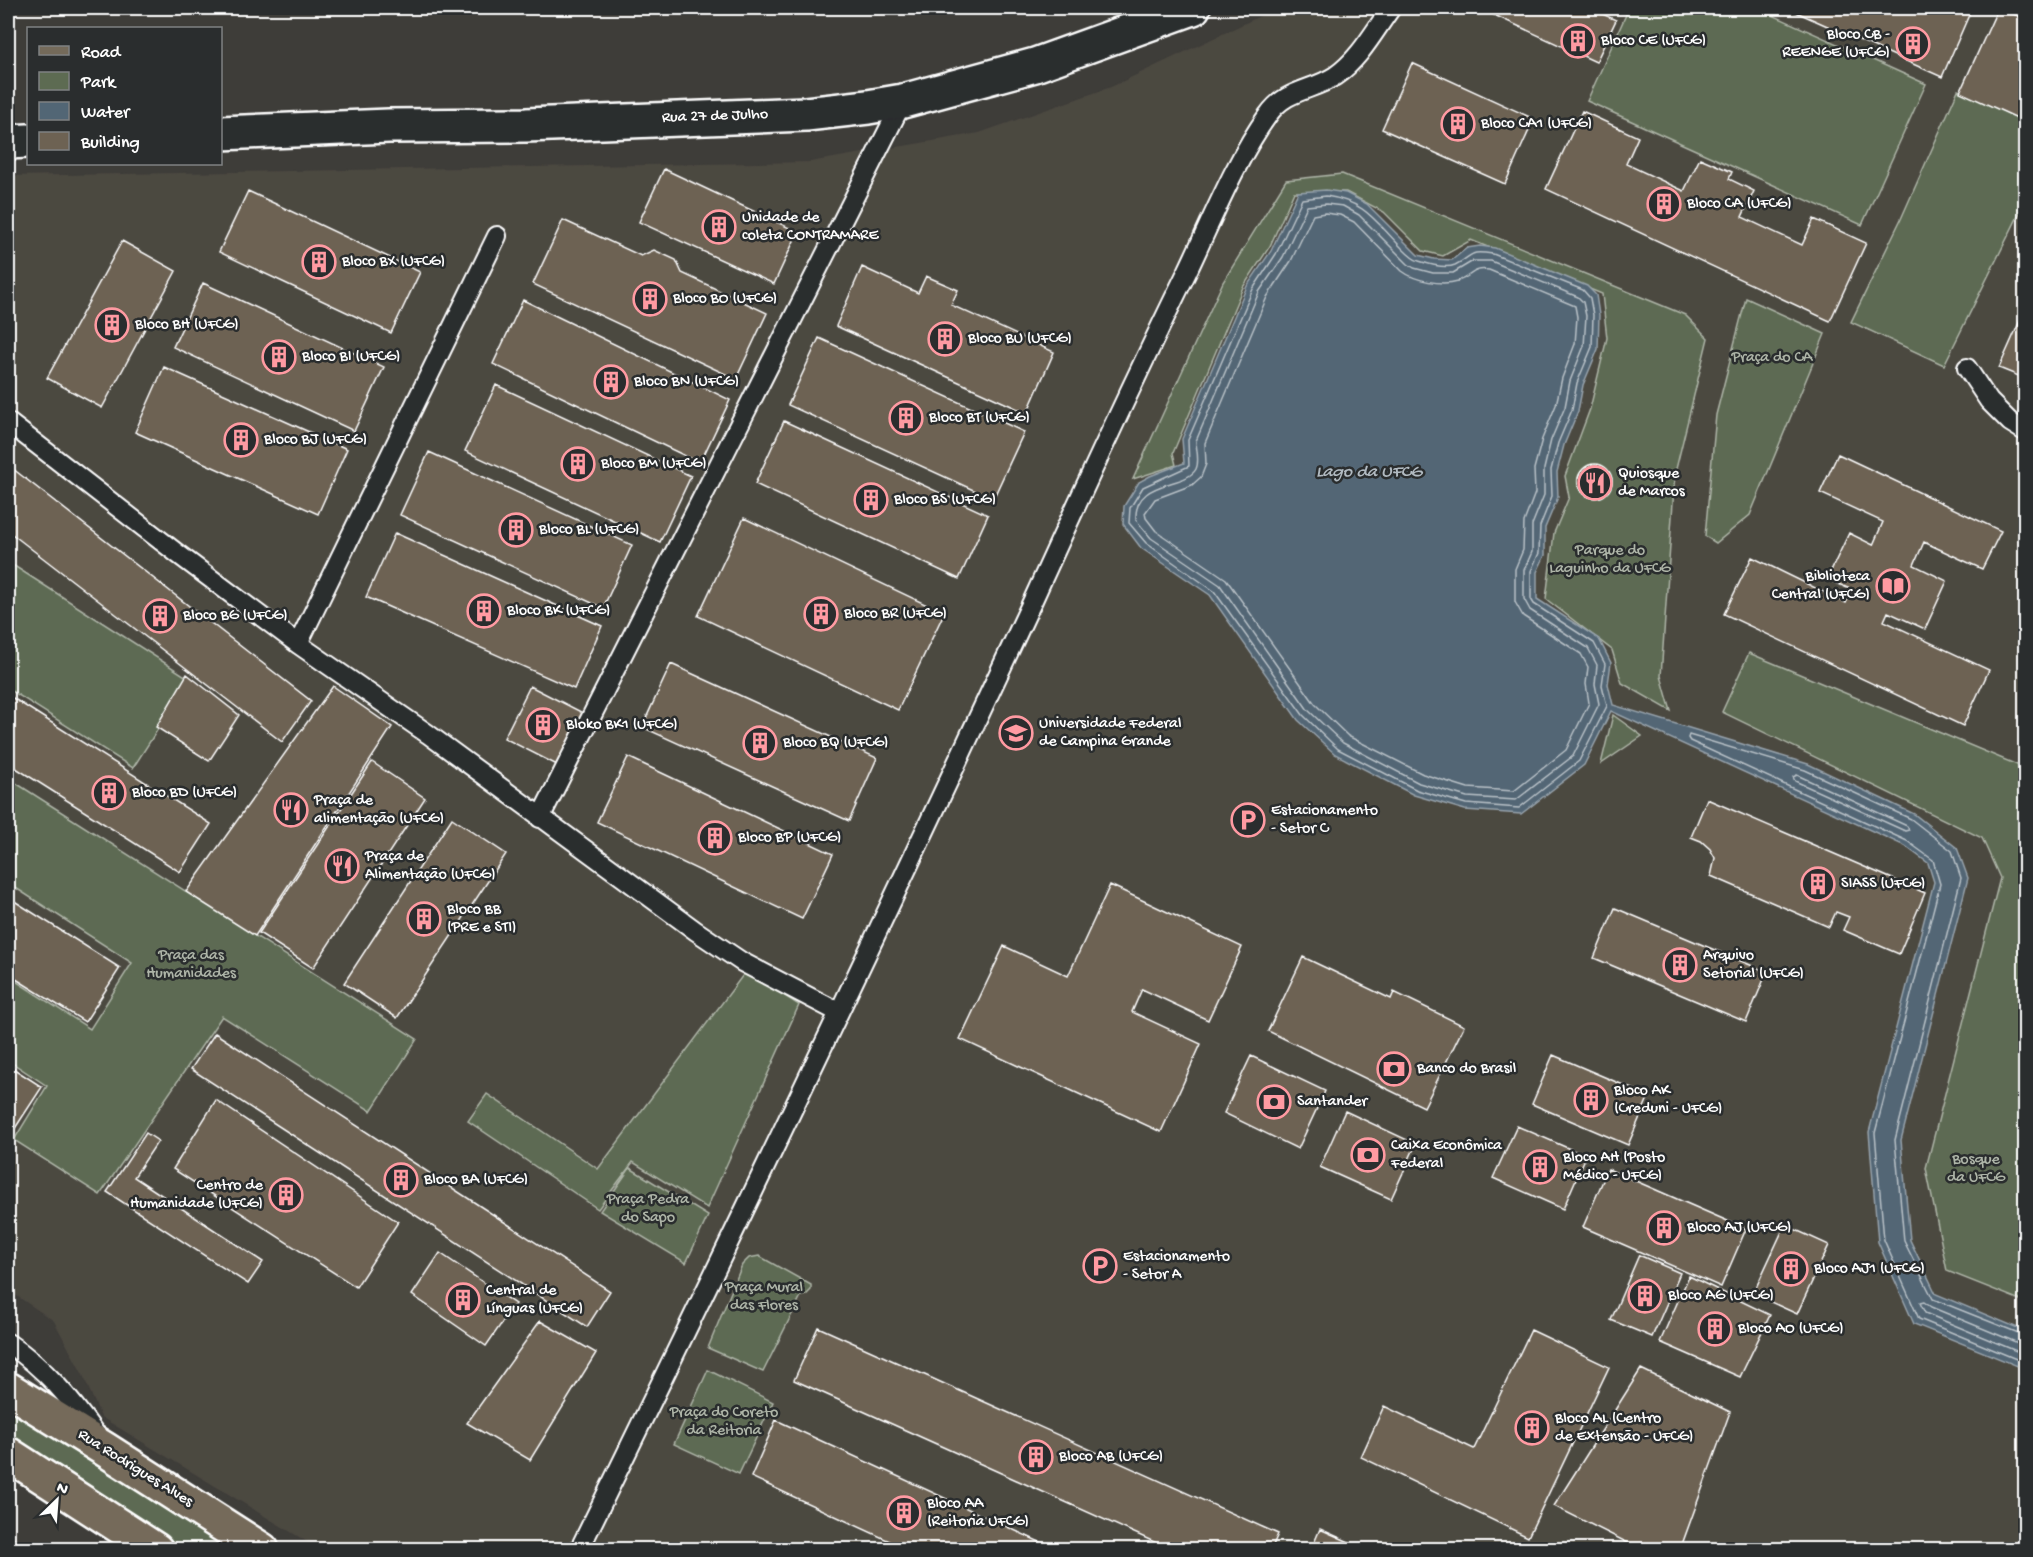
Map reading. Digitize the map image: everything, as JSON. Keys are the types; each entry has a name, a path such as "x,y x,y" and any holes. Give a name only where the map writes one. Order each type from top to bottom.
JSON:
{"main road":[{"name":"Rua Rodrigues Alves","path":"8,1389 262,1550"},
{"path":"8,1454 156,1550"}],"street":[{"name":"Rua 27 de Julho","path":"222,133 389,126 526,125 806,114 868,107 903,101 1035,65 1193,8"},
{"path":"8,142 27,141"}],"lane":[{"path":"579,1550 711,1280 957,763 1142,363 1244,153 1270,111 1283,99 1299,90 1334,77 1360,51 1391,8"},
{"path":"540,818 903,101"},
{"path":"298,644 498,236"},
{"path":"1967,368 1989,401 2010,422 2025,432"},
{"path":"8,422 298,644 428,734 723,950 838,1012"},
{"path":"8,1343 32,1359 54,1380 106,1449"}],"shaded area":[{"name":"Universidade Federal de Campina Grande","path":"1277,8 2025,8 2025,1549 319,1549 101,1417 83,1375 54,1321 8,1290 8,176 810,162 979,133 1111,87"}],"green space":[{"path":"1629,8 1757,8 1926,84 1862,225 1587,101"},
{"path":"1958,90 2025,121 2025,202 1944,365 1851,322 1901,219"},
{"name":"Parque do Laguinho da UFCG","path":"1342,174 1685,315 1708,338 1675,473 1661,676 1671,711 1622,683 1612,650 1546,599 1554,533 1569,497 1565,476 1590,409 1607,338 1602,294 1471,240 1443,256 1423,251 1384,212 1346,192 1294,192 1270,246 1243,287 1173,453 1176,465 1133,479 1223,282 1286,180","holes":["1598,465 1608,472 1612,480 1605,493 1598,497 1583,494 1578,485 1578,476 1583,470"]},
{"name":"Praça do CA","path":"1746,298 1825,334 1750,515 1716,543 1705,536 1716,415"},
{"path":"8,562 190,679 133,768 9,689 8,691"},
{"name":"Bosque da UFCG","path":"1749,653 2022,767 2025,760 2025,1302 1947,1271 1926,1168 2000,878 1982,838 1722,712"},
{"path":"1613,715 1642,736 1601,764"},
{"name":"Praça das Humanidades","path":"8,778 417,1039 371,1111 222,1016 100,1195 14,1140 47,1086 8,1060 8,976 90,1029 132,963 8,883"},
{"path":"746,971 799,1005 707,1208 633,1162 598,1209 468,1121 487,1094 598,1169"},
{"name":"Praça Pedra do Sapo","path":"630,1168 708,1216 686,1263 600,1211"},
{"name":"Praça Mural das Flores","path":"759,1256 811,1285 811,1290 801,1296 763,1372 708,1348 742,1265 749,1258"},
{"name":"Praça do Coreto da Reitoria","path":"708,1370 773,1402 739,1474 674,1444"},
{"path":"8,1394 242,1549 185,1549 8,1439"}],"water":[{"name":"Lago da UFCG","path":"1326,190 1346,193 1367,204 1418,255 1452,260 1467,248 1480,246 1495,248 1587,286 1596,295 1599,315 1598,349 1583,385 1578,411 1564,445 1557,472 1558,497 1545,528 1545,555 1537,572 1537,599 1599,639 1611,663 1608,684 1613,705 1808,764 1914,814 1957,848 1968,878 1901,1140 1910,1240 1936,1294 2025,1331 2025,1369 1914,1324 1878,1242 1869,1132 1934,882 1928,863 1905,846 1611,711 1584,765 1521,814 1465,810 1414,795 1335,754 1298,720 1210,595 1141,548 1123,524 1124,506 1139,482 1184,463 1182,439 1247,286 1271,251 1298,192"}],"building":[{"name":"Bloco CE (UFCG)","path":"1479,8 1589,8 1616,20 1596,62"},
{"name":"Bloco CB - REENGE (UFCG)","path":"1787,8 1972,8 1942,77"},
{"path":"1998,8 2026,19 2026,122 1960,92"},
{"name":"Bloco CA1 (UFCG)","path":"1412,63 1534,119 1505,184 1382,129"},
{"name":"Bloco CA (UFCG)","path":"1582,111 1638,137 1626,164 1684,191 1700,158 1732,172 1729,179 1754,191 1742,217 1802,245 1814,219 1866,243 1830,321 1546,189"},
{"name":"Unidade de coleta CONTRAMARE","path":"664,169 798,232 774,284 639,222"},
{"name":"Bloco BX (UFCG)","path":"248,191 420,272 391,333 219,252"},
{"name":"Bloco BO (UFCG)","path":"563,220 641,256 654,250 676,260 682,273 767,313 736,379 533,284"},
{"name":"Bloco BH (UFCG)","path":"122,241 176,271 102,408 47,378"},
{"name":"Bloco BU (UFCG)","path":"862,267 918,293 926,276 958,290 951,305 1054,352 1027,413 836,326"},
{"name":"Bloco BI (UFCG)","path":"203,283 384,367 354,431 173,347"},
{"name":"Bloco BN (UFCG)","path":"523,300 730,400 700,463 493,364"},
{"path":"2023,314 2026,315 2026,379 1999,368"},
{"name":"Bloco BT (UFCG)","path":"819,338 1024,432 993,499 788,405"},
{"name":"Bloco BJ (UFCG)","path":"164,367 347,449 318,514 135,432"},
{"name":"Bloco BM (UFCG)","path":"496,385 691,476 660,542 465,451"},
{"name":"Bloco BS (UFCG)","path":"784,421 988,515 959,579 755,484"},
{"name":"Bloco BL (UFCG)","path":"429,452 632,545 603,608 400,515"},
{"name":"Biblioteca Central (UFCG)","path":"1838,454 2001,531 1982,569 1924,542 1914,565 1947,581 1925,629 1888,612 1884,621 1989,670 1963,726 1724,614 1752,557 1846,603 1852,590 1827,579 1849,533 1873,545 1883,522 1820,493"},
{"name":"Quiosque de Marcos","path":"1595,464 1607,469 1612,481 1607,493 1595,498 1583,493 1578,481 1583,469"},
{"name":"Bloco BG (UFCG)","path":"8,465 311,701 282,742 8,531"},
{"name":"Bloco BR (UFCG)","path":"744,518 944,613 898,710 698,616"},
{"name":"Bloco BK (UFCG)","path":"395,533 602,626 574,689 366,597"},
{"name":"Bloco BQ (UFCG)","path":"671,664 877,758 849,821 642,727"},
{"path":"187,674 239,715 209,761 156,727"},
{"name":"Praça de alimentação (UFCG)","path":"333,686 392,727 255,936 186,892"},
{"name":"Bloko BK1 (UFCG)","path":"530,686 583,713 557,765 504,738"},
{"name":"Bloco BD (UFCG)","path":"8,695 211,824 180,872 8,763"},
{"name":"Bloco BP (UFCG)","path":"628,757 833,854 802,919 597,822"},
{"name":"Praça de Alimentação (UFCG)","path":"372,762 425,798 313,968 259,933"},
{"name":"SIASS (UFCG)","path":"1707,799 1925,893 1899,954 1843,930 1849,917 1836,912 1829,927 1711,876 1715,858 1710,849 1701,841 1691,837"},
{"name":"Bloco BB (PRE e STI)","path":"452,818 506,854 397,1018 344,983"},
{"path":"1110,885 1242,947 1208,1020 1142,989 1132,1012 1201,1044 1161,1132 960,1039 1004,946 1068,976"},
{"path":"8,897 120,968 85,1022 8,974"},
{"name":"Arquivo Setorial (UFCG)","path":"1615,908 1767,972 1746,1022 1594,958"},
{"name":"Banco do Brasil","path":"1303,957 1391,999 1394,992 1464,1026 1424,1107 1268,1031"},
{"name":"Bloco BA (UFCG)","path":"215,1033 610,1291 587,1327 191,1069"},
{"name":"Bloco AK (Creduni - UFCG)","path":"1553,1055 1649,1096 1628,1145 1532,1104"},
{"name":"Santander","path":"1251,1056 1325,1091 1298,1149 1224,1113"},
{"path":"8,1065 42,1087 10,1136 8,1134"},
{"name":"Centro de Humanidade (UFCG)","path":"216,1100 398,1222 356,1287 173,1169"},
{"name":"Caixa Econômica Federal","path":"1345,1111 1416,1144 1391,1199 1320,1167"},
{"name":"Bloco AH (Posto Médico - UFCG)","path":"1517,1126 1586,1156 1563,1209 1493,1178"},
{"name":"Centro de Humanidade (UFCG)","path":"146,1133 158,1141 134,1177 263,1262 248,1284 107,1192"},
{"name":"Bloco AJ (UFCG)","path":"1608,1169 1746,1229 1721,1287 1583,1227"},
{"name":"Bloco AJ1 (UFCG)","path":"1785,1225 1829,1245 1797,1314 1753,1294"},
{"name":"Central de Línguas (UFCG)","path":"440,1253 515,1304 486,1346 412,1295"},
{"name":"Bloco AG (UFCG)","path":"1639,1255 1680,1273 1652,1337 1611,1320"},
{"name":"Bloco AO (UFCG)","path":"1689,1276 1770,1315 1740,1377 1660,1342"},
{"path":"540,1321 596,1353 530,1460 467,1423"},
{"name":"Bloco AB (UFCG)","path":"818,1327 1278,1534 1271,1550 1172,1550 794,1380"},
{"name":"Bloco AL (Centro de Extensão - UFCG)","path":"1531,1330 1609,1367 1528,1537 1361,1457 1384,1406 1474,1449"},
{"path":"1641,1369 1730,1412 1680,1550 1642,1550 1554,1506"},
{"name":"Bloco AA (Reitoria UFCG)","path":"776,1420 1057,1550 909,1550 751,1477"},
{"path":"1320,1529 1367,1550 1311,1550"},
{"path":"8,1535 29,1550 8,1550"}],"place":[{"name":"Bloco CE (UFCG)","path":"1578,41"},
{"name":"Bloco CB - REENGE (UFCG)","path":"1913,44"},
{"name":"Bloco CA1 (UFCG)","path":"1458,124"},
{"name":"Bloco CA (UFCG)","path":"1664,204"},
{"name":"Unidade de coleta CONTRAMARE","path":"719,227"},
{"name":"Bloco BX (UFCG)","path":"319,262"},
{"name":"Bloco BO (UFCG)","path":"650,299"},
{"name":"Bloco BH (UFCG)","path":"112,325"},
{"name":"Bloco BU (UFCG)","path":"945,339"},
{"name":"Bloco BI (UFCG)","path":"279,357"},
{"name":"Bloco BN (UFCG)","path":"611,382"},
{"name":"Bloco BT (UFCG)","path":"906,418"},
{"name":"Bloco BJ (UFCG)","path":"241,440"},
{"name":"Bloco BM (UFCG)","path":"578,464"},
{"name":"Quiosque de Marcos","path":"1595,483"},
{"name":"Bloco BS (UFCG)","path":"871,500"},
{"name":"Bloco BL (UFCG)","path":"516,530"},
{"name":"Biblioteca Central (UFCG)","path":"1893,586"},
{"name":"Bloco BK (UFCG)","path":"484,611"},
{"name":"Bloco BR (UFCG)","path":"821,614"},
{"name":"Bloco BG (UFCG)","path":"160,616"},
{"name":"Bloko BK1 (UFCG)","path":"543,725"},
{"name":"Universidade Federal de Campina Grande","path":"1016,733"},
{"name":"Bloco BQ (UFCG)","path":"760,743"},
{"name":"Bloco BD (UFCG)","path":"109,793"},
{"name":"Praça de alimentação (UFCG)","path":"291,810"},
{"name":"Estacionamento - Setor C","path":"1248,820"},
{"name":"Bloco BP (UFCG)","path":"715,838"},
{"name":"Praça de Alimentação (UFCG)","path":"342,866"},
{"name":"SIASS (UFCG)","path":"1818,884"},
{"name":"Bloco BB (PRE e STI)","path":"424,919"},
{"name":"Arquivo Setorial (UFCG)","path":"1680,965"},
{"name":"Banco do Brasil","path":"1394,1069"},
{"name":"Bloco AK (Creduni - UFCG)","path":"1591,1100"},
{"name":"Santander","path":"1274,1102"},
{"name":"Caixa Econômica Federal","path":"1368,1155"},
{"name":"Bloco AH (Posto Médico - UFCG)","path":"1540,1167"},
{"name":"Bloco BA (UFCG)","path":"401,1180"},
{"name":"Centro de Humanidade (UFCG)","path":"286,1195"},
{"name":"Bloco AJ (UFCG)","path":"1664,1228"},
{"name":"Estacionamento - Setor A","path":"1100,1266"},
{"name":"Bloco AJ1 (UFCG)","path":"1791,1269"},
{"name":"Bloco AG (UFCG)","path":"1645,1296"},
{"name":"Central de Línguas (UFCG)","path":"463,1300"},
{"name":"Bloco AO (UFCG)","path":"1715,1329"},
{"name":"Bloco AL (Centro de Extensão - UFCG)","path":"1532,1428"},
{"name":"Bloco AB (UFCG)","path":"1036,1457"},
{"name":"Bloco AA (Reitoria UFCG)","path":"904,1513"}]}
